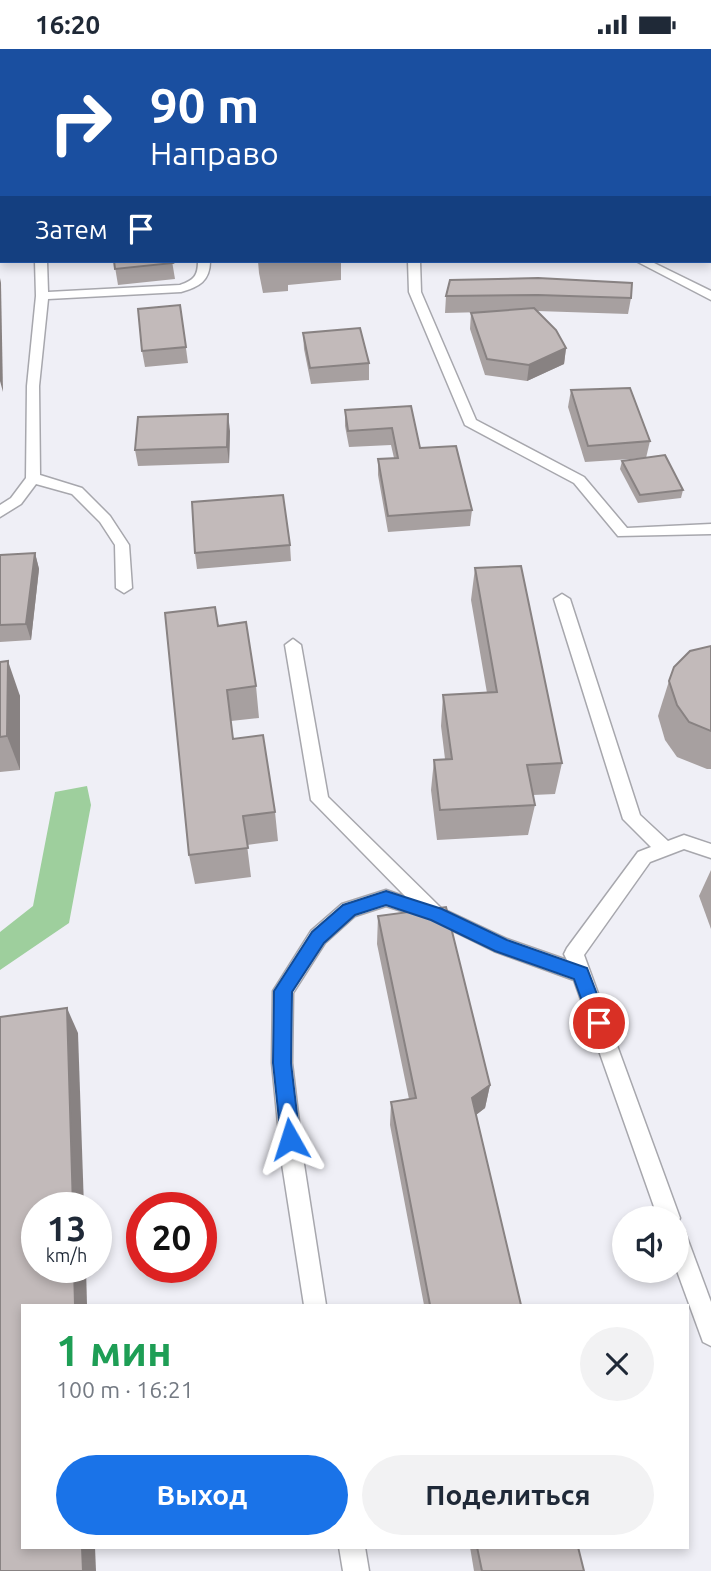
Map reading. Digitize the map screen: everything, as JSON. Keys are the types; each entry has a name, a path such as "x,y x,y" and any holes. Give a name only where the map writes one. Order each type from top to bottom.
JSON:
{"lane":[{"path":"0,512 16,501 33,478 33,386 42,296 41,263"},
{"path":"42,296 181,288 196,283 204,273 204,263"},
{"path":"414,263 415,292 470,422 579,480 623,533 711,529"},
{"path":"646,263 711,296"},
{"path":"33,478 77,491 105,519 122,545 124,588"},
{"path":"562,599 632,818 665,849"},
{"path":"293,645 320,800 436,914"},
{"path":"665,1206 574,954 644,857 684,842 711,851"},
{"path":"315,1304 293,1164 284,1076 283,991 318,937 349,910 386,898 436,914 501,945 581,974"},
{"path":"689,1273 711,1334"},
{"path":"352,1549 356,1571"}],"green space":[{"path":"87,786 91,805 69,923 0,970 0,932 33,906 55,792"}],"building":[{"path":"114,263 173,263 115,269"},
{"path":"538,278 632,283 631,298 446,296 450,280"},
{"path":"180,305 186,347 142,351 138,309"},
{"path":"534,308 556,330 566,348 529,365 487,359 471,313"},
{"path":"360,328 369,363 310,368 303,333"},
{"path":"630,388 650,441 588,446 571,390"},
{"path":"411,406 420,448 456,446 472,510 388,516 378,459 398,458 392,428 348,431 345,410"},
{"path":"228,414 227,447 135,450 138,417"},
{"path":"665,455 683,490 640,495 622,461"},
{"path":"283,495 290,545 195,553 192,502"},
{"path":"35,553 26,624 0,625 0,555"},
{"path":"521,566 562,763 527,765 535,805 440,810 434,760 452,759 443,695 497,692 475,568"},
{"path":"215,607 218,626 246,622 256,686 227,690 233,739 263,735 275,812 243,816 248,848 189,855 165,613"},
{"path":"711,646 711,731 689,722 677,705 669,681 674,667 690,651"},
{"path":"8,661 7,736 0,737 0,662"},
{"path":"446,907 490,1085 472,1098 521,1304 430,1304 391,1102 416,1098 378,916"},
{"path":"67,1008 73,1192 21,1192 21,1283 74,1283 75,1304 21,1304 21,1549 82,1549 83,1571 0,1571 0,1017"},
{"path":"477,1549 578,1549 584,1571 482,1571"}],"route":[{"path":"290,1139 282,1063 283,991 318,937 349,910 386,898 436,914 501,945 581,974 599,1023"}]}
